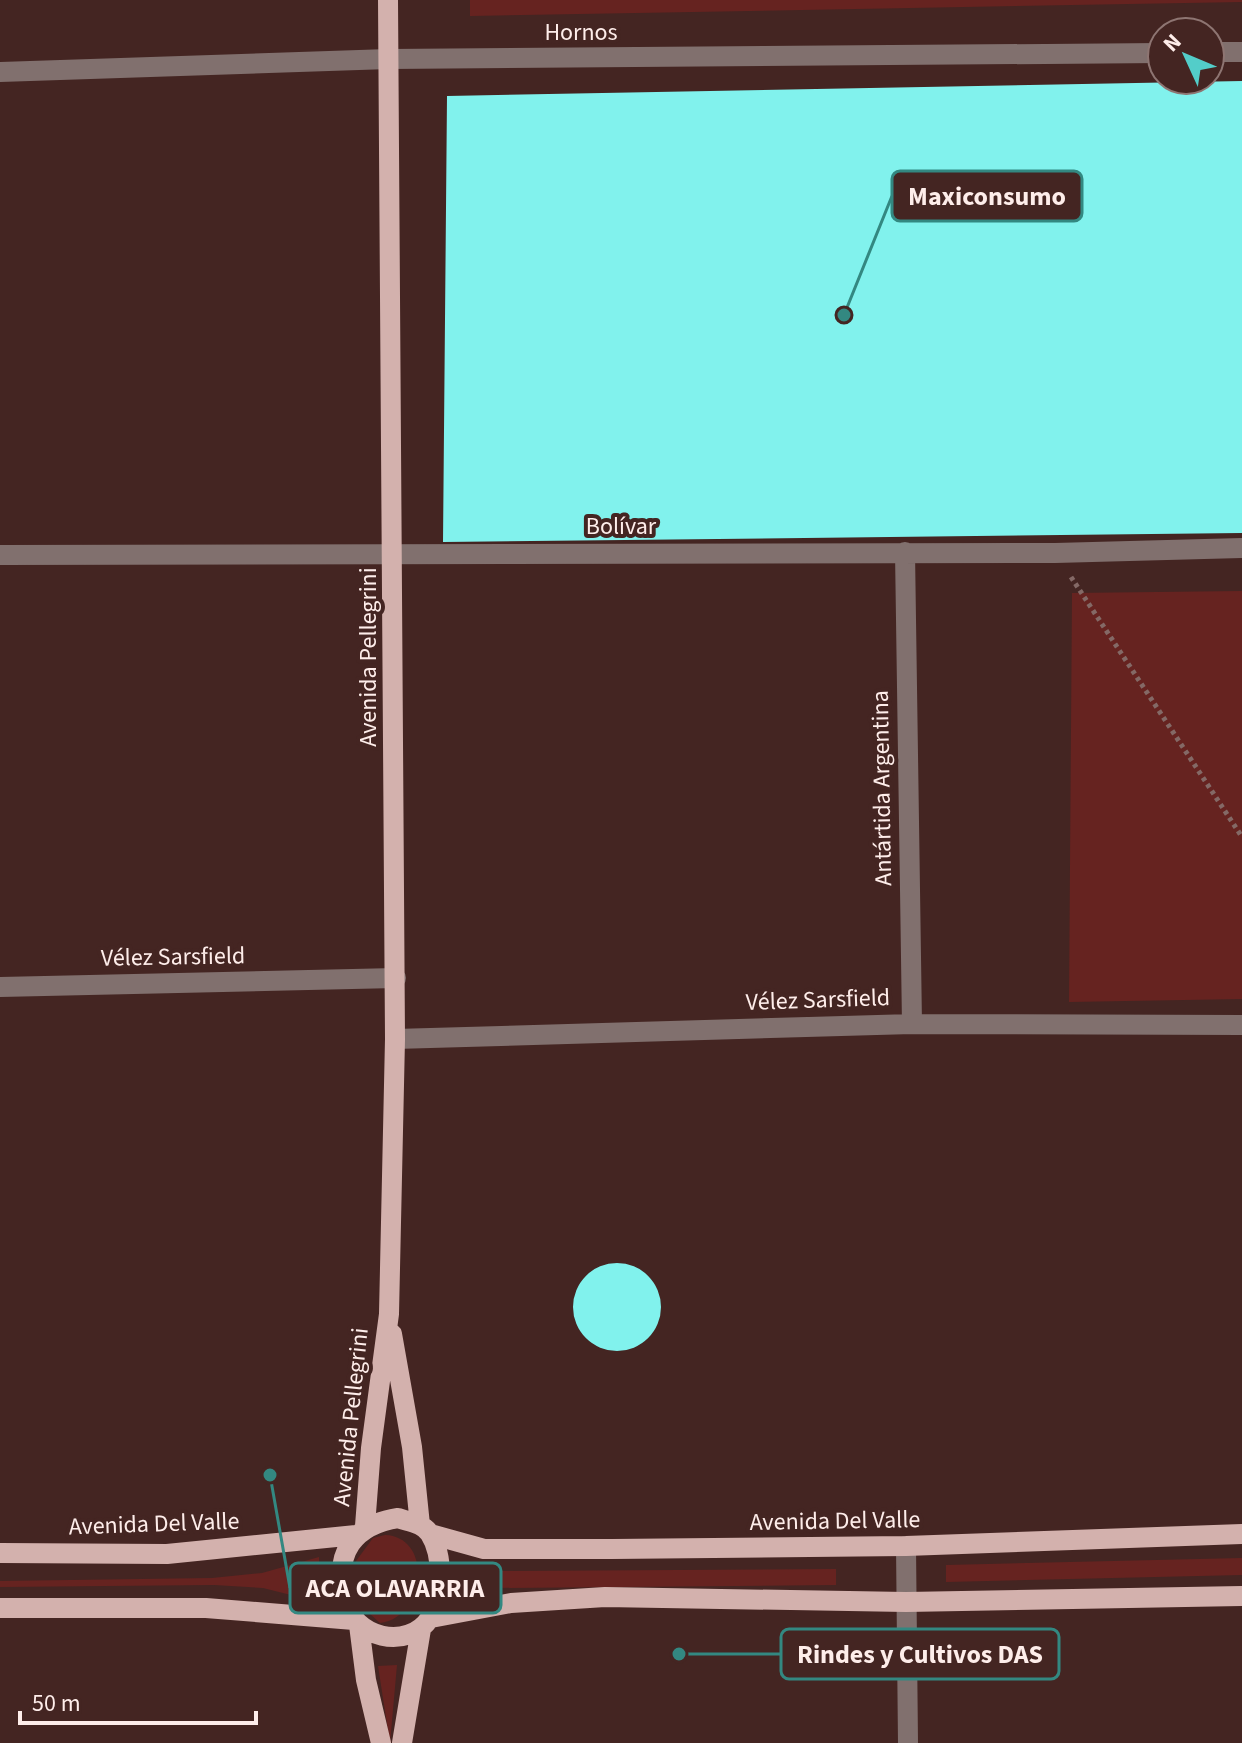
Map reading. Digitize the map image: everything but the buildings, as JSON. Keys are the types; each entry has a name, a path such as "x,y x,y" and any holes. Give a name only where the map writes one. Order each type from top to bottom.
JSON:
{"main road":[{"name":"Avenida Pellegrini","path":"361,1530 389,1314 395,1039 388,0"},
{"name":"Avenida Pellegrini","path":"389,1314 425,1529"},
{"path":"381,1743 356,1622 344,1598 343,1571 347,1550 361,1530 398,1518 425,1529 439,1572 438,1600 426,1623 402,1743"},
{"name":"Avenida Del Valle","path":"425,1529 484,1549 906,1546 1242,1534"},
{"name":"Avenida Del Valle","path":"0,1553 167,1554 361,1530"},
{"path":"0,1608 206,1608 356,1622 374,1636 392,1637 426,1623 511,1603 605,1597 906,1602 1242,1596"}],"street":[{"name":"Hornos","path":"0,72 389,59 1146,53"},
{"name":"Bolívar","path":"0,555 1055,553 1242,548"},
{"name":"Antártida Argentina","path":"905,552 912,1024"},
{"name":"Vélez Sarsfield","path":"0,987 396,978"},
{"name":"Vélez Sarsfield","path":"395,1039 912,1024 1242,1025"},
{"path":"906,1546 908,1743"}],"path":[{"path":"1055,553 1242,837"}],"shaded area":[{"path":"470,0 1242,0 1242,2 470,16"},
{"path":"1242,591 1242,999 1069,1002 1072,593"},
{"path":"385,1535 401,1539 411,1549 417,1562 418,1578 407,1607 395,1618 380,1623 360,1605 356,1561 373,1538"},
{"path":"319,1557 319,1602 263,1588 214,1585 0,1587 0,1581 212,1578 262,1573"},
{"path":"1242,1558 1242,1575 946,1582 946,1565"},
{"path":"459,1562 495,1571 836,1569 836,1585 494,1588 459,1600"},
{"path":"397,1665 390,1743 378,1666"}],"place":[{"name":"Maxiconsumo","path":"844,315"},
{"name":"ACA OLAVARRIA","path":"270,1475"},
{"name":"Rindes y Cultivos DAS","path":"679,1654"}]}
